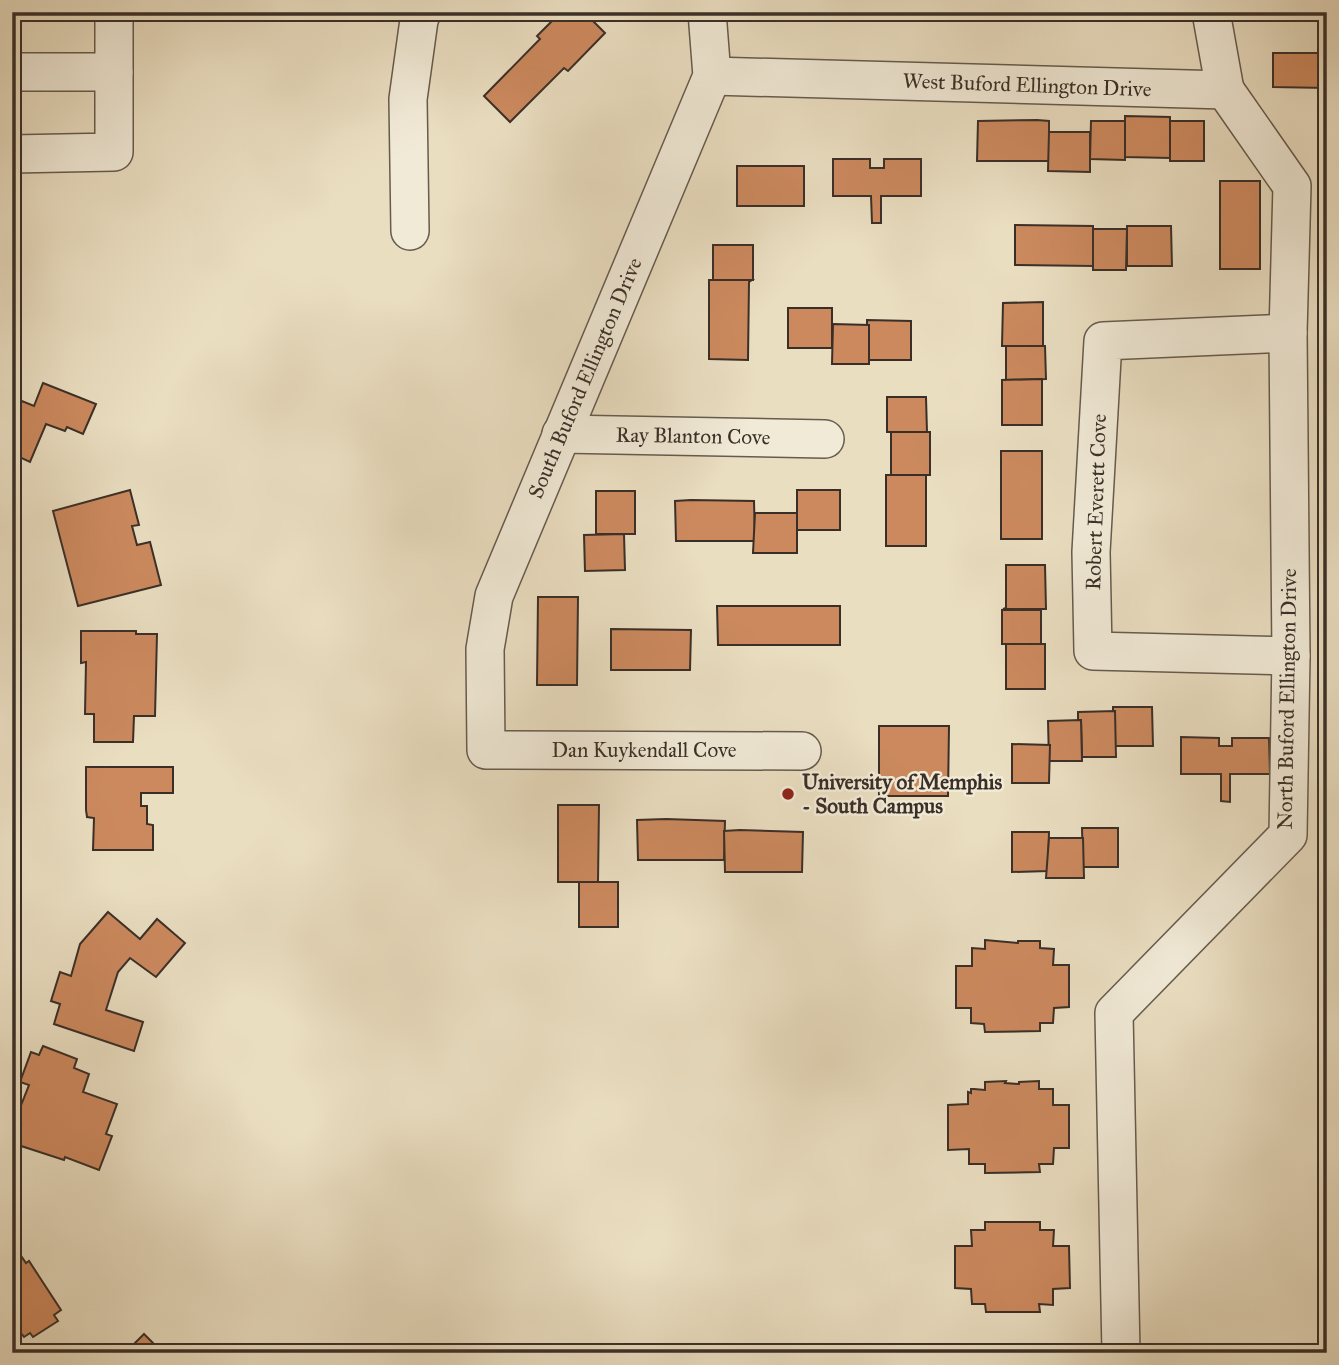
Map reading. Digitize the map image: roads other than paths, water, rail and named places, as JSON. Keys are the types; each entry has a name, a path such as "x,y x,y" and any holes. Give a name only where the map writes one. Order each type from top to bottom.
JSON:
{"street":[{"path":"12,154 114,152 114,12"},
{"path":"410,231 408,99 422,12"},
{"name":"South Buford Ellington Drive","path":"486,750 485,649 494,596 712,76 707,12"},
{"path":"1211,12 1226,90"},
{"path":"12,72 114,72"},
{"name":"West Buford Ellington Drive","path":"712,76 1226,90"},
{"name":"North Buford Ellington Drive","path":"1121,1353 1114,1013 1287,835 1291,656 1288,333 1292,186 1226,90"},
{"name":"Robert Everett Cove","path":"1288,333 1103,341 1091,552 1093,651 1291,656"},
{"name":"Ray Blanton Cove","path":"561,434 825,439"},
{"name":"Dan Kuykendall Cove","path":"486,750 802,751"}],"place":[{"name":"University of Memphis - South Campus","path":"788,794"}]}
